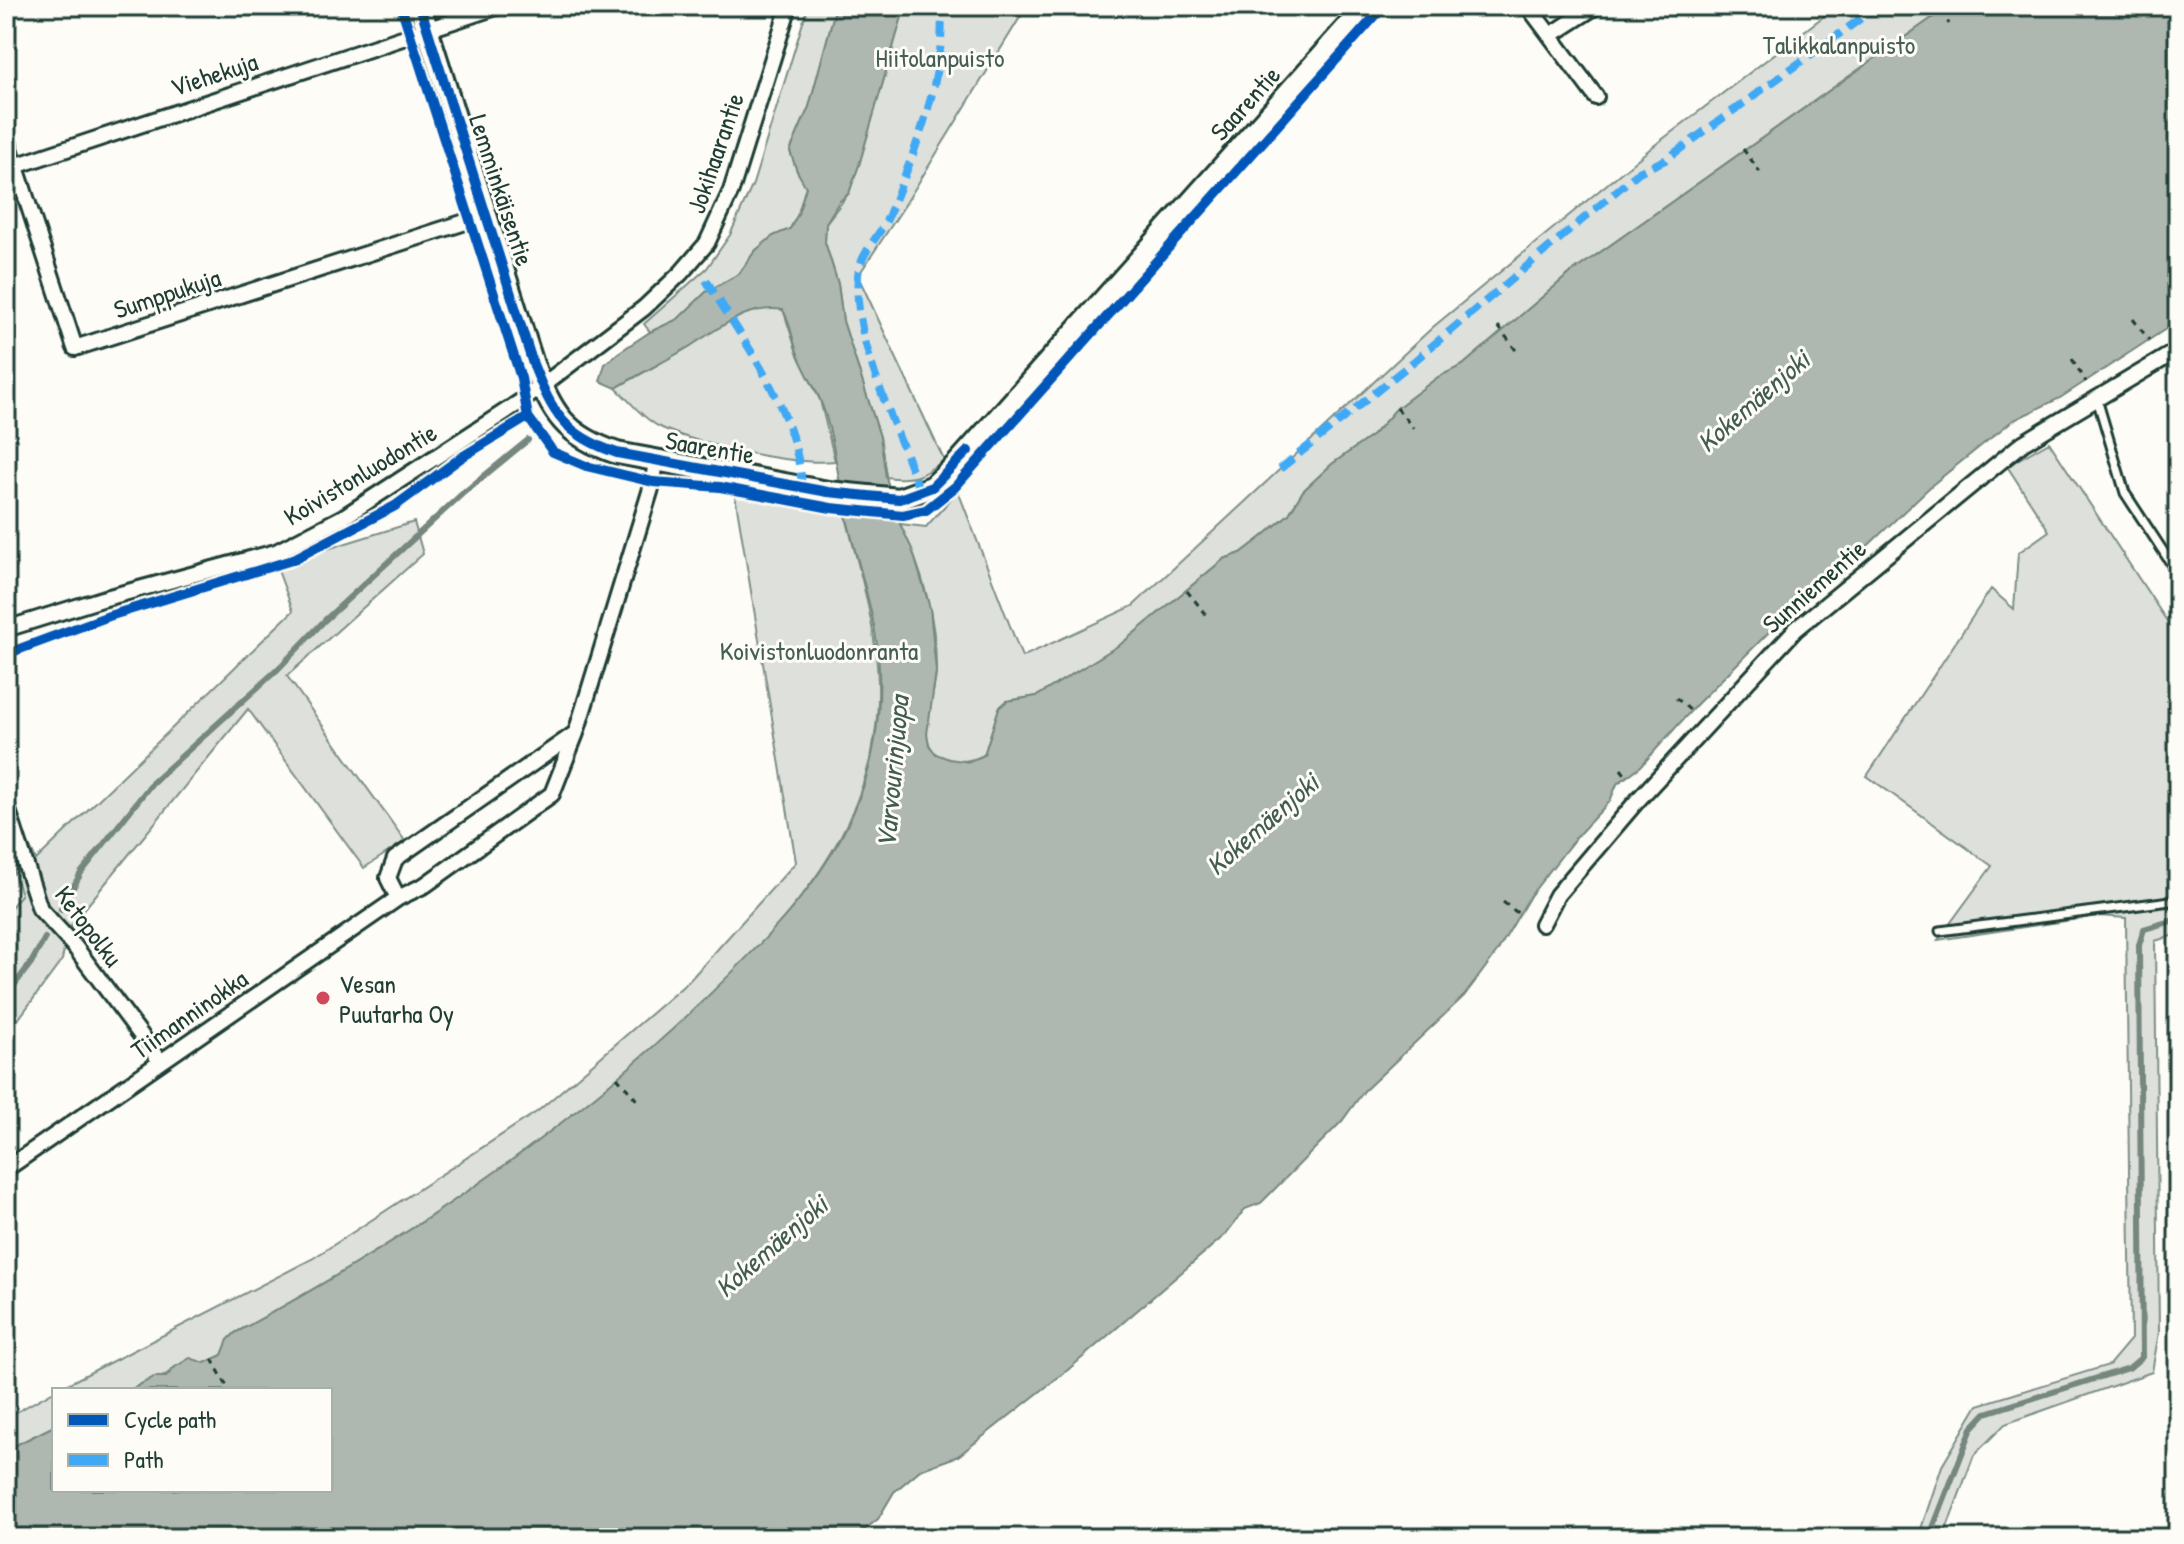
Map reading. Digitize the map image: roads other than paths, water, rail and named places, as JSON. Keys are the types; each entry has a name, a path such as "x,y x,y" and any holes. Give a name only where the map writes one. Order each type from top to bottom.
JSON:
{"street":[{"name":"Lemminkäisentie","path":"420,6 542,386"},
{"name":"Viehekuja","path":"15,166 499,6"},
{"name":"Jokihaarantie","path":"542,386 644,308 707,243 731,191 789,6"},
{"name":"Saarentie","path":"542,386 554,411 571,431 595,445 656,460 828,492 899,499 932,487 958,463 1366,6"},
{"path":"1528,6 1596,97"},
{"path":"1551,35 1596,6"},
{"name":"Sumppukuja","path":"6,136 75,348 487,215"},
{"name":"Sunniementie","path":"1542,924 1557,895 1607,836 1796,629 2023,443 2178,350"},
{"name":"Koivistonluodontie","path":"6,629 102,599 276,552 345,516 542,386"},
{"name":"Tiimanninokka","path":"6,1169 398,898 425,885 552,794 576,733 653,482 656,460"},
{"path":"398,898 388,878 395,859 576,733"},
{"name":"Ketopolku","path":"6,804 40,909 75,947 161,1062"}],"lane":[{"path":"2097,399 2125,493 2178,574"},
{"path":"1940,931 2178,900"}],"water":[{"path":"836,6 905,6 859,165 849,193 839,202 826,223 825,242 838,284 843,321 880,437 886,477 930,608 936,672 927,734 929,745 936,754 949,759 970,762 984,755 999,708 1007,701 1037,696 1121,644 1224,559 1241,553 1262,537 1289,514 1303,491 1332,464 1373,435 1397,408 1438,377 1463,365 1568,275 1949,6 2178,6 2178,321 2060,398 2012,421 1932,485 1857,556 1811,590 1697,704 1641,766 1617,784 1610,801 1577,836 1530,896 1497,952 1464,996 1364,1091 1342,1121 1261,1203 1245,1209 1225,1235 1069,1369 958,1456 920,1470 894,1492 878,1519 854,1538 6,1538 6,1450 52,1427 52,1492 332,1492 332,1388 134,1388 154,1377 166,1377 190,1358 205,1363 222,1355 228,1340 235,1333 424,1221 544,1137 656,1044 734,971 800,898 837,845 864,785 873,750 878,712 878,656 830,429 821,402 800,360 783,310 744,314 616,388 600,381 605,364 618,353 650,332 678,319 706,292 739,274 755,251 773,236 790,229 806,187 790,151 809,107"}],"waterway":[{"path":"61,909 81,873 152,783 278,669 325,620 462,494 528,440"},
{"path":"1929,1538 1972,1428 1986,1413 2129,1368 2142,1357 2139,945 2144,929 2178,919"},
{"path":"6,996 45,938"}],"place":[{"name":"Vesan Puutarha Oy","path":"323,998"}],"park label":[{"name":"Talikkalanpuisto","path":"1839,44"},
{"name":"Hiitolanpuisto","path":"940,57"},
{"name":"Koivistonluodonranta","path":"819,650"}],"water label":[{"name":"Kokemäenjoki","path":"1753,401"},
{"name":"Varvourinjuopa","path":"892,772"},
{"name":"Kokemäenjoki","path":"1262,824"},
{"name":"Kokemäenjoki","path":"771,1246"}]}
